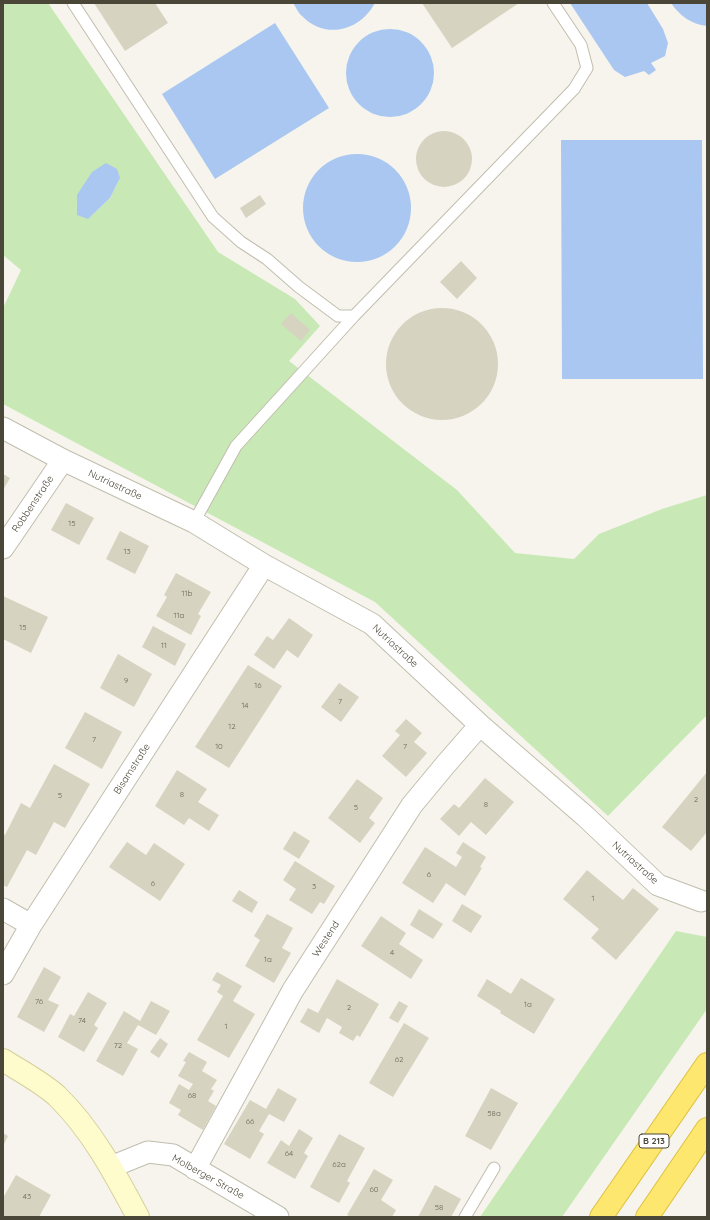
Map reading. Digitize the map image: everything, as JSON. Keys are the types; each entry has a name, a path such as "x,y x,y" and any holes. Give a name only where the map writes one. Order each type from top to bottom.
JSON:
{"highway":[{"name":"B 213","path":"602,1217 707,1064"},
{"path":"647,1217 707,1129"}],"main road":[{"path":"3,1060 56,1095 88,1132 111,1167 138,1217"}],"street":[{"name":"Nutriastraße","path":"3,428 64,460 194,522 264,565 372,624 480,726 585,816 658,885 701,901"},
{"name":"Robbenstraße","path":"3,548 64,460"},
{"name":"Bisamstraße","path":"3,974 31,925 264,565"},
{"name":"Westend","path":"195,1169 294,990 403,818 426,787 480,726"},
{"path":"3,909 31,925"},
{"name":"Molberger Straße","path":"111,1167 148,1152 173,1155 278,1217"}],"lane":[{"path":"73,3 213,218 241,242 267,259 299,287 338,316 354,316"},
{"path":"194,522 236,446 354,316 574,89 588,68 581,45 553,3"},
{"path":"465,1217 494,1168"}],"green space":[{"path":"3,3 48,3 218,252 295,299 320,326 289,361 457,490 515,553 574,559 599,534 662,509 707,495 707,715 608,816 375,602 3,404 3,308 21,270 3,255","holes":["120,178 110,198 88,219"]},
{"path":"676,931 707,937 707,1009 562,1217 480,1217"}],"water":[{"path":"293,3 375,3 368,13 351,26 331,30 321,28 311,23 298,12"},
{"path":"570,3 647,3 663,29 668,43 665,56 651,63 656,70 649,75 644,71 625,77 614,70"},
{"path":"671,3 707,3 707,26 686,19"},
{"path":"275,23 329,108 215,179 162,94"},
{"path":"390,29 407,32 421,42 431,56 434,73 431,90 421,104 407,114 390,117 373,114 359,104 349,90 346,73 349,56 359,42 373,32"},
{"path":"561,140 702,140 703,379 562,379"},
{"path":"357,154 378,158 395,170 407,187 411,208 407,229 395,246 378,258 357,262 336,258 319,246 307,229 303,208 307,187 319,170 336,158"},
{"path":"106,163 117,169 120,178 110,198 88,219 77,215 77,195 92,172"}],"building":[{"path":"94,3 155,3 168,23 125,51"},
{"path":"422,3 519,3 452,48"},
{"path":"444,131 455,133 464,139 470,148 472,159 470,170 464,179 455,185 444,187 433,185 424,179 418,170 416,159 418,148 424,139 433,133"},
{"path":"260,195 266,204 246,218 240,208"},
{"path":"461,261 477,278 457,299 440,282"},
{"path":"442,308 464,312 482,324 494,342 498,364 494,386 482,404 464,416 442,420 420,416 402,404 390,386 386,364 390,342 402,324 420,312"},
{"path":"291,313 310,330 301,341 281,324"},
{"path":"3,474 10,478 3,490"},
{"path":"66,503 94,518 79,545 51,530"},
{"path":"120,531 149,546 135,574 106,559"},
{"path":"176,573 211,592 198,614 201,616 191,635 156,616 167,597 164,595"},
{"path":"3,596 48,617 31,653 3,639"},
{"path":"289,618 313,635 298,658 287,650 274,669 254,655 267,636 273,640"},
{"path":"153,626 186,644 175,666 142,647"},
{"path":"118,654 152,674 134,707 100,688"},
{"path":"248,665 282,686 229,768 195,747"},
{"path":"339,683 359,697 341,722 321,707"},
{"path":"85,712 122,732 102,769 65,748"},
{"path":"406,719 422,733 414,742 427,753 406,777 382,756 400,735 395,731"},
{"path":"54,764 90,784 65,828 54,822 36,855 27,850 7,887 3,885 3,834 5,835 21,803 30,808"},
{"path":"177,770 207,789 198,802 219,815 209,831 189,818 184,825 155,806"},
{"path":"707,772 707,832 691,851 662,827"},
{"path":"485,778 514,802 486,835 471,822 459,836 440,819 454,804 459,808"},
{"path":"357,779 383,798 369,818 375,823 360,843 328,818"},
{"path":"294,831 310,841 299,859 283,849"},
{"path":"127,842 146,855 154,843 185,864 160,901 109,867"},
{"path":"463,842 486,857 480,867 482,868 465,896 446,883 433,903 402,883 425,847 456,867 462,857 456,853"},
{"path":"295,861 335,886 324,904 320,902 312,914 289,900 296,889 283,880"},
{"path":"587,870 623,900 633,888 659,909 616,960 591,938 599,929 563,899"},
{"path":"239,890 258,902 252,913 232,901"},
{"path":"462,904 482,916 471,933 452,921"},
{"path":"419,909 443,924 433,939 410,925"},
{"path":"267,914 293,928 282,948 291,953 274,983 245,966 260,940 254,936"},
{"path":"381,916 406,933 399,944 423,960 411,979 361,946"},
{"path":"44,967 61,977 48,1000 59,1005 44,1032 17,1017"},
{"path":"217,972 242,986 233,1001 255,1014 229,1058 197,1040 223,996 217,992 221,985 212,980"},
{"path":"521,978 555,999 534,1034 500,1013 501,1011 477,996 487,979 511,994"},
{"path":"337,979 379,1004 360,1037 357,1035 353,1041 339,1033 342,1027 327,1018 319,1033 300,1022 308,1008 318,1013"},
{"path":"88,992 107,1003 94,1025 98,1028 84,1052 58,1037 70,1014 74,1016"},
{"path":"151,1001 170,1011 156,1035 138,1025 127,1043 138,1049 123,1076 96,1061 124,1011 140,1021"},
{"path":"399,1001 408,1006 398,1023 389,1018"},
{"path":"404,1023 429,1038 393,1097 369,1083"},
{"path":"160,1038 168,1044 159,1058 150,1052"},
{"path":"189,1052 207,1062 202,1071 217,1080 211,1089 214,1091 208,1101 216,1106 203,1130 178,1115 181,1110 169,1103 179,1084 189,1090 193,1084 178,1076 186,1062 183,1061"},
{"path":"278,1088 297,1099 284,1122 269,1114 259,1131 264,1134 250,1159 224,1144 250,1100 266,1109"},
{"path":"491,1088 518,1103 491,1150 465,1136"},
{"path":"299,1129 313,1138 304,1153 308,1156 295,1179 267,1163 281,1140 289,1146"},
{"path":"3,1133 8,1136 3,1146"},
{"path":"339,1134 365,1148 347,1181 350,1183 339,1203 310,1187"},
{"path":"374,1169 393,1180 381,1200 396,1210 392,1217 351,1217 347,1215"},
{"path":"16,1175 51,1195 39,1217 3,1217 3,1198"},
{"path":"435,1185 461,1199 451,1217 418,1217"}]}
